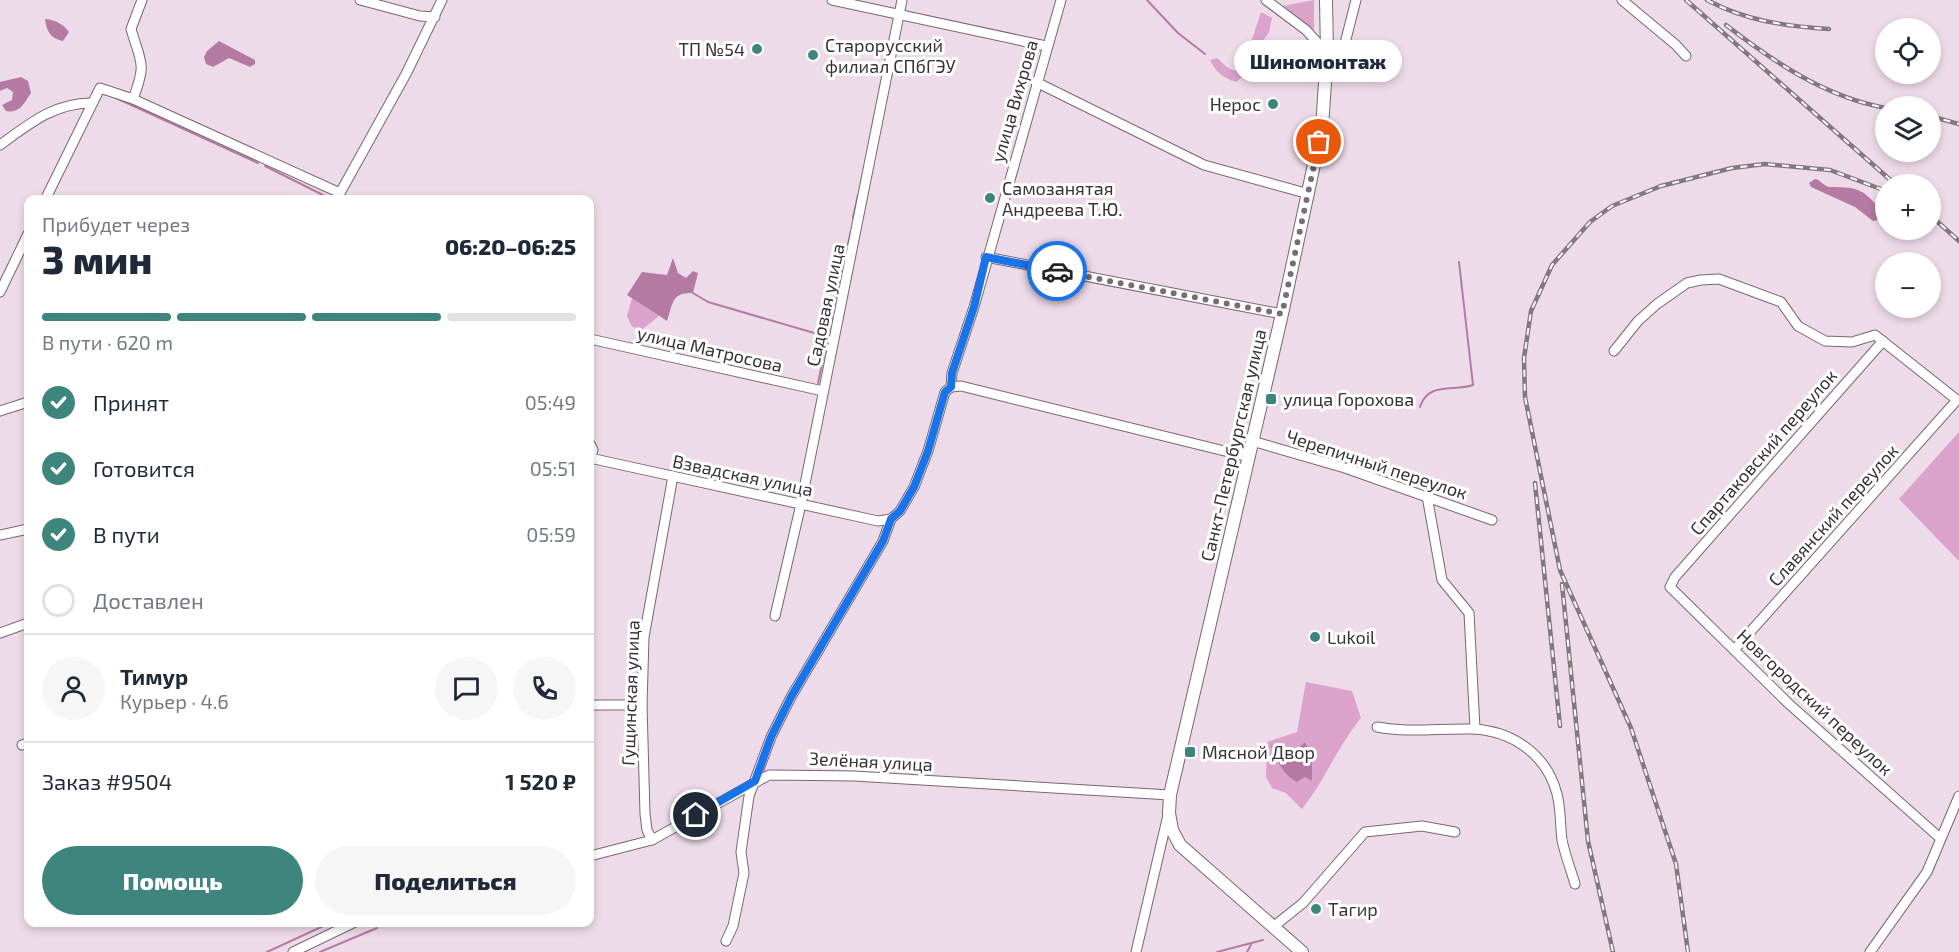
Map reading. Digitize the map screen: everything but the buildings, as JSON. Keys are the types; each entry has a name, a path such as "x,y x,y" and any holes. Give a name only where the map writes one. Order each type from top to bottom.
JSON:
{"main road":[{"path":"1326,0 1326,81"},
{"name":"Санкт-Петербургская улица","path":"1169,813 1170,795 1309,194 1323,127 1326,81"},
{"path":"1169,813 1172,830 1180,845 1302,952"}],"street":[{"path":"133,99 143,64 131,29 142,0"},
{"path":"360,0 420,16 435,17"},
{"path":"47,195 100,88 133,99 340,193 442,0"},
{"path":"832,0 1046,46"},
{"name":"Садовая улица","path":"776,616 801,504 902,0"},
{"name":"улица Вихрова","path":"726,941 733,926 744,873 741,852 749,796 771,737 786,707 883,541 891,519 900,511 914,487 928,451 945,392 951,387 952,373 974,307 986,257 1061,0"},
{"path":"1266,0 1312,36 1327,53"},
{"name":"Санкт-Петербургская улица","path":"1326,81 1343,51 1356,0"},
{"path":"1622,0 1686,56"},
{"path":"1036,82 1204,165 1309,194"},
{"path":"0,145 49,111 62,106 91,103"},
{"path":"0,292 24,242"},
{"path":"986,257 1282,314"},
{"path":"1614,351 1638,321 1675,290 1687,283 1719,279 1781,302 1790,318 1811,335 1836,343 1852,342 1875,335 1883,340"},
{"name":"улица Матросова","path":"594,340 823,391"},
{"name":"Славянский переулок","path":"1734,650 1957,400 1883,340"},
{"name":"Спартаковский переулок","path":"1670,587 1675,577 1883,340"},
{"path":"951,387 961,386 1249,457"},
{"path":"0,411 24,403"},
{"name":"Черепичный переулок","path":"1252,441 1344,468 1492,520"},
{"name":"Взвадская улица","path":"594,459 878,521 891,519"},
{"name":"Гущинская улица","path":"652,840 645,814 642,705 644,637 673,476"},
{"path":"1427,496 1442,580 1470,613 1475,729"},
{"path":"0,536 24,530"},
{"name":"Новгородский переулок","path":"1670,587 1789,704 1940,838"},
{"path":"0,633 24,624"},
{"path":"594,705 642,705"},
{"path":"1377,727 1394,730 1475,729 1521,742 1533,751 1552,778 1562,823 1562,839 1575,884"},
{"name":"Зелёная улица","path":"594,855 652,840 755,781 770,775 818,774 1170,795"},
{"path":"1870,952 1927,872 1959,796"},
{"path":"1136,952 1169,813"},
{"path":"1273,927 1303,903 1365,832 1422,826 1455,832"},
{"path":"293,952 345,927"}],"shaded area":[{"path":"1314,0 1314,30 1283,6"},
{"path":"1261,12 1272,18 1269,32 1259,47 1262,59 1272,62 1275,74 1242,77 1236,82 1227,79 1217,71 1210,60 1217,58 1228,68 1237,71 1243,67"},
{"path":"45,19 59,23 69,32 63,41 50,34"},
{"path":"219,41 255,60 255,64 250,67 229,58 213,67 206,64 204,57 207,51"},
{"path":"21,77 28,81 31,93 18,109 6,111 2,105 12,100 13,92 7,88 0,91 0,82"},
{"path":"1815,179 1829,187 1860,191 1875,203 1875,221 1855,207 1811,187 1809,183"},
{"path":"673,258 678,273 686,278 693,271 698,273 693,293 681,294 674,300 667,321 627,295 642,272 667,275"},
{"path":"632,298 659,316 643,329 632,327 627,316"},
{"path":"1959,432 1959,561 1899,499"},
{"path":"1306,682 1352,691 1361,718 1302,809 1286,793 1272,788 1266,777 1267,742 1297,732","holes":["1305,742 1312,755 1312,781 1272,745 1297,749"]},
{"path":"1305,742 1312,755 1312,781 1305,777 1297,782 1281,766 1271,745 1297,749"}],"waterway":[{"path":"1147,0 1178,33 1205,54"},
{"path":"116,98 258,163"},
{"path":"265,166 323,195"},
{"path":"853,218 858,195"},
{"path":"834,305 851,231"},
{"path":"1420,407 1424,399 1435,390 1473,385 1459,262"},
{"path":"693,293 708,302 828,337"},
{"path":"818,383 833,312"},
{"path":"267,952 321,927"},
{"path":"320,952 377,928"},
{"path":"1217,952 1263,940"},
{"path":"1247,952 1251,945"}],"railway":[{"path":"1686,0 1884,174"},
{"path":"1707,0 1751,18 1829,29"},
{"path":"1726,25 1782,65 1821,87 1875,106"},
{"path":"1941,119 1959,124"},
{"path":"1688,952 1676,864 1631,728 1560,570 1525,397 1524,358 1531,311 1552,265 1590,222 1612,206 1661,186 1732,168 1765,164 1830,170 1875,187"},
{"path":"1941,225 1959,241"},
{"path":"1535,483 1560,726"},
{"path":"1562,584 1588,841 1613,952"}],"way so far":[{"path":"1057,271 1282,314 1319,142"}],"place":[{"name":"ТП №54","path":"757,49"},
{"name":"Старорусский филиал СПбГЭУ","path":"813,55"},
{"name":"Нерос","path":"1273,104"},
{"name":"Шиномонтаж","path":"1319,142"},
{"name":"Самозанятая Андреева Т.Ю.","path":"990,198"},
{"name":"улица Горохова","path":"1271,399"},
{"name":"Lukoil","path":"1315,637"},
{"name":"Мясной Двор","path":"1190,752"},
{"name":"Тагир","path":"1316,909"}],"route":[{"path":"696,815 755,781 771,737 791,697 883,541 891,519 900,511 914,487 928,451 945,392 951,387 952,373 974,307 986,257 1057,271"}]}
